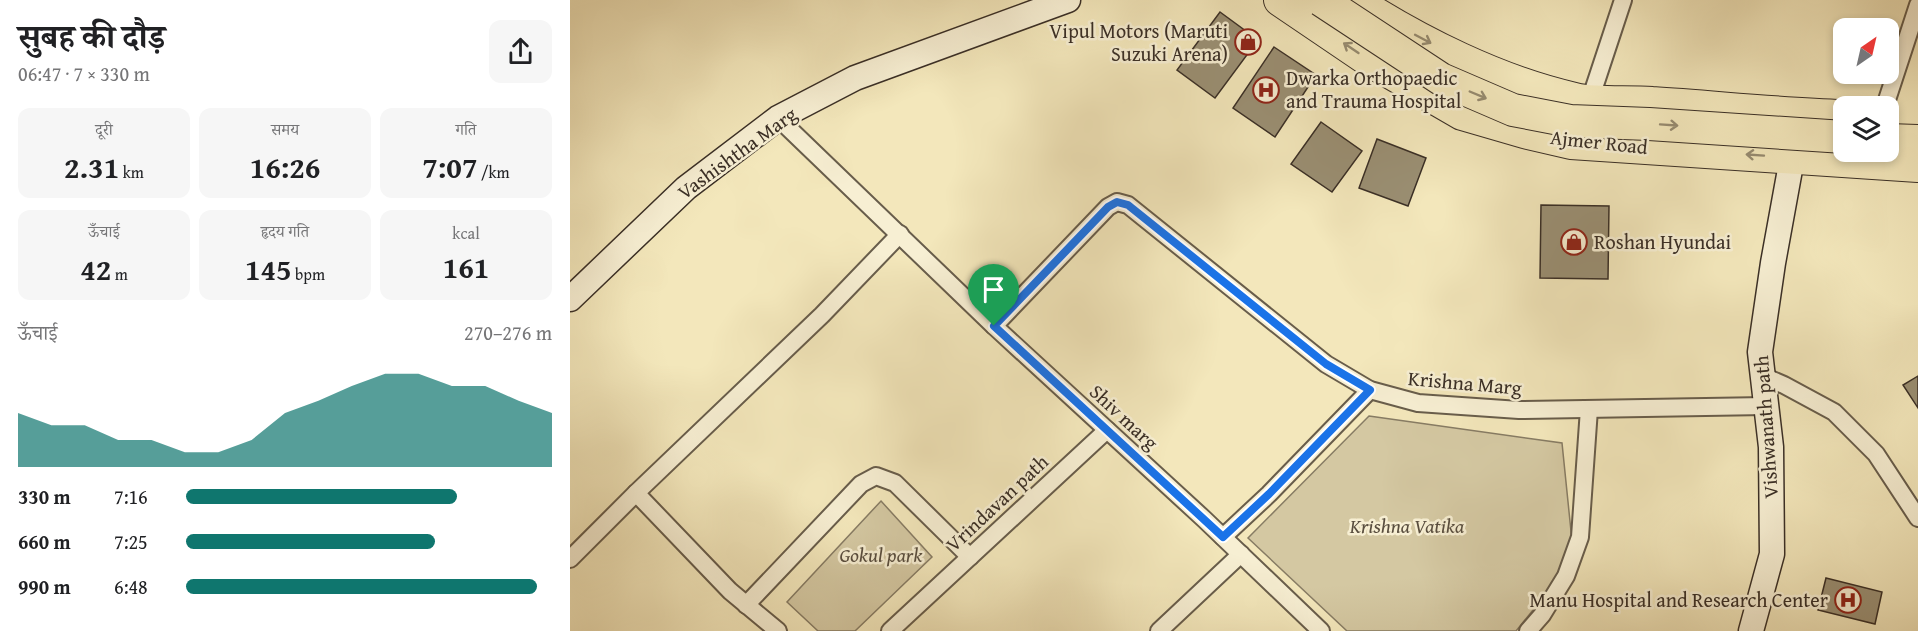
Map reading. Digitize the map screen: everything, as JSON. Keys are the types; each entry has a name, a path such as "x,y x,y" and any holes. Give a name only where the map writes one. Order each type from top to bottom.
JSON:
{"highway":[{"name":"Ajmer Road","path":"1280,0 1368,59 1462,114 1524,132 1571,143 1918,166"},
{"path":"1321,0 1441,79 1513,110 1570,121 1833,136"},
{"name":"Ajmer Road","path":"1354,0 1454,56 1521,83 1576,99 1833,116"},
{"path":"1899,119 1918,120"},
{"path":"1899,140 1918,141"}],"street":[{"name":"Vashishtha Marg","path":"570,299 686,188 778,118 855,78 1068,0"},
{"path":"1590,100 1623,0"},
{"path":"1888,96 1918,5"},
{"name":"Vishwanath path","path":"1751,631 1772,554 1771,447 1760,352 1773,263 1800,115"},
{"name":"Shiv marg","path":"778,118 994,326 1223,537 1321,631"},
{"name":"Krishna Marg","path":"994,326 1108,207 1117,202 1128,205 1326,364 1370,390 1418,403 1519,410 1766,406"},
{"path":"570,559 822,315 900,234"},
{"path":"1763,376 1834,412 1876,454 1918,518"},
{"path":"1223,537 1269,494 1370,390"},
{"path":"1528,631 1542,615 1566,576 1580,537 1589,409"},
{"name":"Vrindavan path","path":"890,631 1107,430"},
{"path":"746,605 861,484 876,476 895,483 970,557"},
{"path":"636,493 730,591 778,631"},
{"path":"1159,631 1241,554"}],"green space":[{"name":"Krishna Vatika","path":"1369,416 1562,443 1572,541 1554,584 1516,631 1347,631 1248,538"},
{"name":"Gokul park","path":"881,501 932,557 855,631 818,631 787,602"}],"building":[{"path":"1220,12 1258,40 1215,98 1177,70"},
{"path":"1274,47 1316,75 1275,137 1233,108"},
{"path":"1321,122 1362,151 1332,192 1291,164"},
{"path":"1377,139 1426,158 1408,206 1359,188"},
{"name":"Roshan Hyundai","path":"1541,205 1609,206 1608,279 1540,278"},
{"path":"1918,376 1918,408 1903,385"},
{"path":"1826,578 1882,592 1875,624 1818,610"}],"place":[{"name":"Vipul Motors (Maruti Suzuki Arena)","path":"1248,42"},
{"name":"Dwarka Orthopaedic and Trauma Hospital","path":"1266,90"},
{"name":"Roshan Hyundai","path":"1574,242"},
{"name":"Manu Hospital and Research Center","path":"1848,600"}],"route":[{"path":"1117,202 1128,205 1326,364 1370,390 1269,494 1223,537 994,326 1108,207 1117,202"}]}
